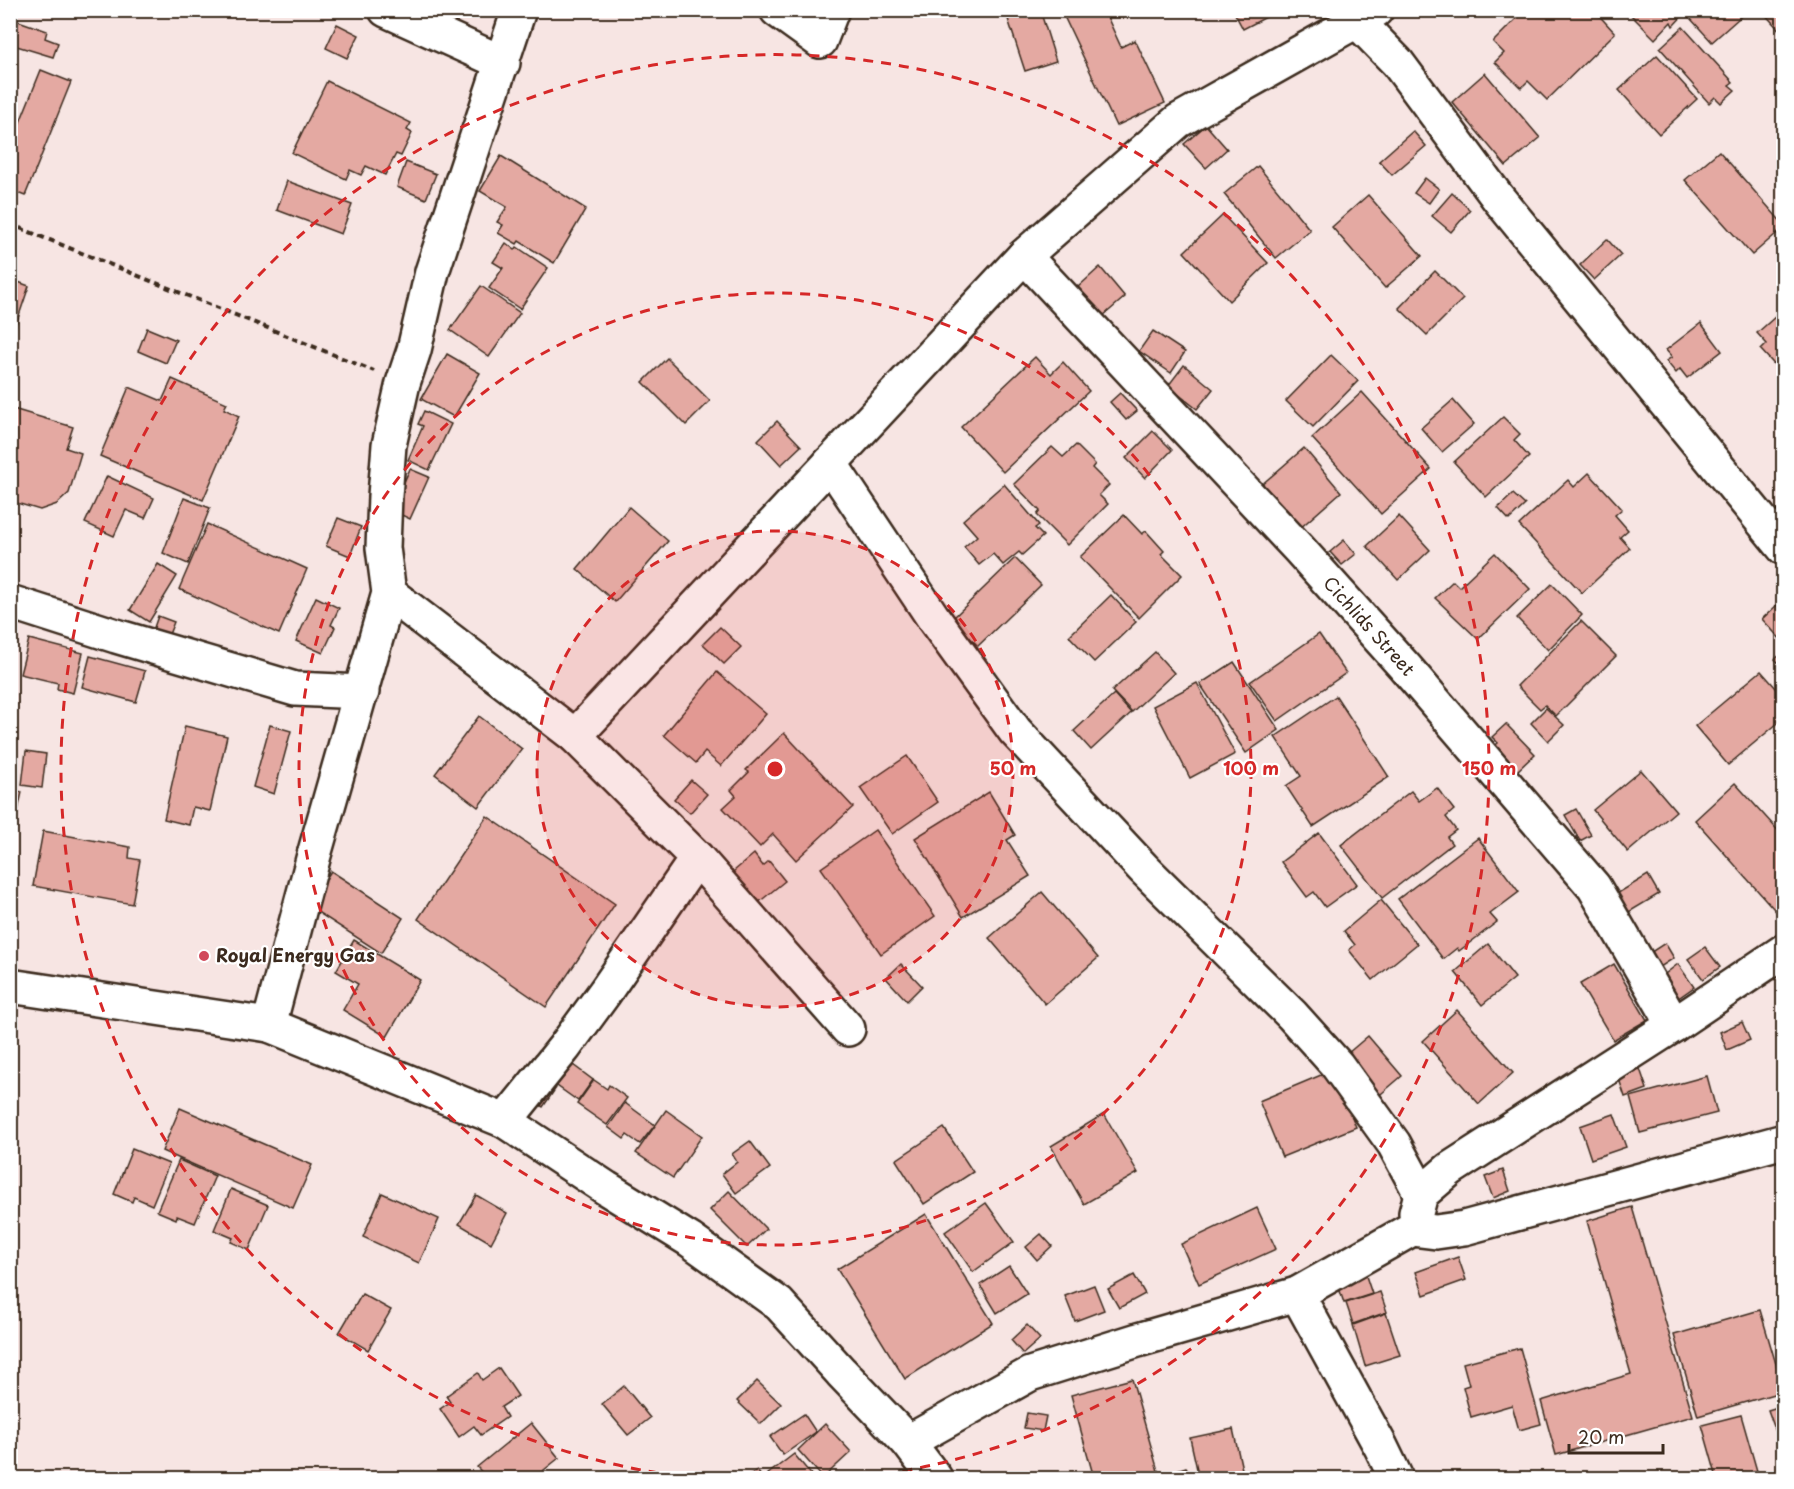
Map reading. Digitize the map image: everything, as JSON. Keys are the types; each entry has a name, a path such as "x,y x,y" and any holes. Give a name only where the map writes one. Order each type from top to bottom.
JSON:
{"street":[{"path":"386,10 503,63"},
{"path":"269,1025 314,855 389,593 383,548 385,496 389,445 403,383 414,350 432,272 519,10"},
{"path":"777,10 820,41 832,10"},
{"path":"575,736 1024,256 1178,121 1366,16 1397,62 1498,198 1784,548"},
{"name":"Cichlids Street","path":"1024,256 1299,549 1405,667 1594,887 1674,1025"},
{"path":"830,463 934,619 1015,731 1144,869 1292,1015 1337,1065 1394,1144 1421,1194"},
{"path":"389,593 575,736 697,858 848,1029"},
{"path":"10,602 295,689 362,692"},
{"path":"505,1121 605,993 697,858"},
{"path":"1412,1229 1421,1194 1450,1169 1674,1025 1784,951"},
{"path":"10,986 269,1025 505,1121 690,1240 779,1304 840,1372 908,1442 935,1479"},
{"path":"908,1442 1030,1374 1297,1294 1412,1229 1436,1232 1464,1228 1781,1150"},
{"path":"1297,1294 1381,1447 1396,1479"}],"path":[{"path":"10,224 403,383"}],"building":[{"path":"1033,10 1040,10 1056,61 1025,71 1008,19"},
{"path":"1061,10 1104,10 1121,47 1135,40 1165,103 1116,126"},
{"path":"1233,10 1276,10 1276,12 1243,29"},
{"path":"1439,10 1455,10 1456,11 1443,18"},
{"path":"1525,10 1594,10 1615,33 1547,100 1528,81 1521,88 1495,62 1504,53 1493,42"},
{"path":"1626,10 1688,10 1673,26 1671,22 1655,39"},
{"path":"1698,10 1747,11 1712,42 1690,18"},
{"path":"1761,10 1784,10 1784,35"},
{"path":"10,18 47,31 45,38 58,43 53,57 10,44"},
{"path":"337,24 359,35 347,58 326,48"},
{"path":"1683,27 1733,82 1729,85 1735,90 1721,103 1715,97 1709,103 1660,48"},
{"path":"1657,55 1697,99 1659,134 1619,90"},
{"path":"41,70 71,82 25,196 10,190 10,147"},
{"path":"1485,73 1540,138 1506,166 1452,102"},
{"path":"327,81 411,123 407,130 412,133 401,156 396,154 385,175 366,166 361,175 350,170 346,179 292,153"},
{"path":"1206,125 1227,149 1206,168 1184,144"},
{"path":"1413,131 1426,146 1392,175 1379,161"},
{"path":"1719,151 1784,225 1752,255 1685,180"},
{"path":"501,156 586,209 554,263 519,241 517,244 498,233 503,225 497,222 507,207 480,191"},
{"path":"406,162 436,174 426,199 397,187"},
{"path":"1258,166 1310,230 1276,258 1224,194"},
{"path":"1425,178 1439,189 1429,203 1414,193"},
{"path":"287,181 352,205 341,234 277,210"},
{"path":"1452,193 1470,210 1451,232 1432,216"},
{"path":"1368,195 1422,256 1385,288 1332,227"},
{"path":"1223,215 1268,263 1229,301 1184,252"},
{"path":"1607,239 1621,255 1594,280 1580,265"},
{"path":"506,243 515,250 517,247 548,268 520,309 489,288 503,268 493,262"},
{"path":"1100,267 1125,297 1103,316 1078,287"},
{"path":"1435,271 1463,299 1427,335 1399,308"},
{"path":"10,279 29,286 10,342"},
{"path":"481,286 520,313 489,357 450,330"},
{"path":"1784,309 1784,370 1781,372 1761,350 1767,344 1757,333"},
{"path":"1701,323 1722,351 1687,378 1680,369 1676,373 1666,361 1672,357 1666,350"},
{"path":"147,328 176,340 166,363 138,351"},
{"path":"1153,331 1185,352 1171,373 1139,351"},
{"path":"447,354 480,373 454,417 421,399"},
{"path":"1331,355 1358,381 1313,427 1286,401"},
{"path":"1035,357 1051,374 1063,362 1089,391 1003,472 961,427"},
{"path":"667,358 710,401 686,425 643,382"},
{"path":"1184,365 1213,389 1197,409 1168,386"},
{"path":"172,379 227,403 224,409 239,416 203,500 100,456 129,387 162,401"},
{"path":"1362,392 1431,469 1381,514 1312,438"},
{"path":"1120,393 1137,411 1126,420 1110,402"},
{"path":"1453,400 1474,424 1442,452 1421,428"},
{"path":"10,408 73,427 66,448 81,453 69,493 57,504 40,510 10,501"},
{"path":"424,411 451,424 429,470 408,460 423,426 418,424"},
{"path":"1503,417 1520,434 1514,440 1529,457 1486,497 1454,462"},
{"path":"777,421 801,446 781,465 758,440"},
{"path":"1153,431 1172,450 1145,478 1126,458"},
{"path":"1076,445 1095,464 1092,468 1109,485 1099,495 1108,504 1067,545 1037,515 1040,511 1014,484 1052,447 1063,457"},
{"path":"1304,448 1341,492 1298,530 1260,486"},
{"path":"410,469 429,477 410,519 391,510"},
{"path":"1589,473 1622,509 1615,515 1628,530 1620,537 1630,548 1582,593 1519,525 1568,480 1574,487"},
{"path":"107,476 154,498 145,518 126,510 114,536 85,523"},
{"path":"1004,484 1039,525 1035,528 1043,536 1022,555 1019,552 1003,565 993,554 979,565 964,547 977,536 963,520"},
{"path":"1513,494 1525,505 1509,520 1498,508"},
{"path":"184,498 210,508 188,564 163,553"},
{"path":"10,503 16,505 10,522"},
{"path":"629,507 668,541 615,602 577,569"},
{"path":"1124,515 1142,534 1146,531 1164,551 1161,554 1182,575 1139,618 1080,557"},
{"path":"1399,516 1430,550 1398,580 1367,546"},
{"path":"338,518 361,527 350,556 326,546"},
{"path":"207,524 307,569 279,634 179,589"},
{"path":"1344,540 1356,554 1342,565 1330,552"},
{"path":"1495,553 1530,589 1478,639 1435,598 1453,581 1459,587"},
{"path":"1015,558 1041,585 978,646 952,619"},
{"path":"158,564 177,576 149,622 130,610"},
{"path":"1552,584 1582,615 1548,650 1517,618"},
{"path":"1111,595 1136,622 1094,662 1069,636"},
{"path":"316,597 339,608 331,625 335,627 323,653 296,641"},
{"path":"1777,605 1784,612 1784,643 1762,619"},
{"path":"158,616 174,622 165,644 150,639"},
{"path":"1581,621 1616,656 1556,716 1545,705 1540,709 1517,686"},
{"path":"720,627 741,647 724,664 703,644"},
{"path":"1319,634 1346,673 1277,721 1250,682"},
{"path":"29,639 83,653 73,693 57,689 58,683 20,674"},
{"path":"1155,652 1174,673 1132,712 1112,691"},
{"path":"1784,652 1784,669 1775,659"},
{"path":"90,656 145,671 136,702 82,687"},
{"path":"1234,662 1279,730 1246,753 1200,684"},
{"path":"1761,671 1784,697 1784,718 1728,765 1695,726"},
{"path":"717,672 766,714 721,766 705,752 696,763 664,735"},
{"path":"1197,683 1235,754 1190,778 1153,706"},
{"path":"1114,694 1131,713 1091,750 1074,731"},
{"path":"1336,696 1389,777 1313,827 1286,786 1301,776 1275,737"},
{"path":"1546,708 1564,725 1548,741 1531,723"},
{"path":"479,716 522,749 478,807 435,774"},
{"path":"1506,724 1535,754 1516,772 1492,748 1498,743 1492,737"},
{"path":"270,725 291,731 274,794 253,787"},
{"path":"185,726 227,736 210,811 193,807 189,825 164,819"},
{"path":"784,733 853,807 796,860 773,834 760,847 723,808 736,796 731,790 749,772 746,770"},
{"path":"26,751 46,754 42,788 22,785"},
{"path":"907,756 938,802 892,834 860,788"},
{"path":"1641,770 1676,811 1628,852 1593,810"},
{"path":"691,780 707,794 690,813 674,799"},
{"path":"1735,783 1784,837 1784,914 1781,917 1695,820"},
{"path":"1437,788 1454,810 1446,817 1456,830 1447,837 1452,844 1382,898 1341,845 1411,791 1419,801"},
{"path":"10,789 22,792 16,820 10,818"},
{"path":"989,792 1015,835 1007,840 1030,876 963,917 915,838"},
{"path":"1576,809 1591,835 1580,841 1565,815"},
{"path":"487,816 615,904 546,1007 418,919"},
{"path":"875,830 935,916 881,954 821,868"},
{"path":"43,831 130,847 129,858 140,860 132,904 33,886"},
{"path":"1319,833 1357,884 1325,907 1314,892 1307,897 1281,862"},
{"path":"1478,838 1519,892 1490,914 1497,922 1459,951 1457,948 1443,959 1398,899"},
{"path":"754,854 763,866 769,861 785,881 753,907 728,876"},
{"path":"331,871 403,918 381,953 308,906"},
{"path":"1648,875 1659,894 1624,915 1613,896"},
{"path":"1042,892 1098,958 1045,1004 989,938"},
{"path":"1381,900 1417,944 1373,980 1349,950 1355,945 1344,931"},
{"path":"354,940 420,980 387,1037 343,1010 358,984 336,971"},
{"path":"1665,943 1674,958 1651,973 1642,958"},
{"path":"1488,944 1515,978 1482,1005 1455,972"},
{"path":"1705,947 1720,967 1703,979 1688,959"},
{"path":"901,964 922,986 907,1001 886,978"},
{"path":"1614,964 1647,1020 1613,1040 1580,984"},
{"path":"1678,964 1694,987 1677,999 1661,977"},
{"path":"1457,1010 1513,1073 1479,1104 1423,1041"},
{"path":"1742,1022 1750,1040 1727,1050 1720,1032"},
{"path":"1368,1036 1402,1076 1375,1099 1341,1059"},
{"path":"565,1059 593,1080 578,1101 550,1081"},
{"path":"1639,1066 1647,1089 1625,1097 1617,1073"},
{"path":"1333,1070 1356,1127 1282,1157 1259,1101"},
{"path":"1707,1076 1717,1113 1640,1133 1630,1097"},
{"path":"543,1079 556,1088 543,1107 529,1098"},
{"path":"594,1080 607,1089 609,1085 627,1098 607,1125 577,1104"},
{"path":"625,1103 655,1125 640,1144 627,1135 624,1139 608,1127"},
{"path":"180,1108 312,1165 293,1208 162,1151"},
{"path":"666,1110 702,1136 673,1178 636,1153"},
{"path":"1104,1114 1138,1173 1084,1204 1051,1146"},
{"path":"1614,1114 1626,1147 1591,1159 1580,1126"},
{"path":"944,1128 973,1172 924,1204 896,1160"},
{"path":"750,1141 770,1168 736,1193 722,1174 737,1162 732,1154"},
{"path":"132,1149 169,1164 152,1205 134,1197 132,1202 114,1194"},
{"path":"179,1160 215,1176 195,1223 177,1216 176,1219 157,1211"},
{"path":"1503,1170 1510,1191 1493,1198 1485,1177"},
{"path":"231,1189 268,1205 249,1250 231,1242 233,1238 214,1230"},
{"path":"729,1191 766,1229 747,1247 710,1210"},
{"path":"382,1193 439,1219 419,1263 363,1237"},
{"path":"476,1195 507,1213 491,1243 459,1224"},
{"path":"986,1203 1014,1242 973,1272 945,1232"},
{"path":"1632,1207 1693,1416 1556,1455 1541,1401 1631,1374 1587,1221"},
{"path":"1257,1208 1276,1249 1199,1284 1181,1244"},
{"path":"926,1214 993,1323 905,1379 837,1269"},
{"path":"1041,1234 1052,1246 1037,1260 1026,1247"},
{"path":"1458,1257 1466,1280 1424,1295 1416,1272"},
{"path":"1009,1266 1027,1294 997,1313 980,1285"},
{"path":"1365,1273 1372,1294 1344,1303 1337,1282"},
{"path":"1134,1275 1145,1294 1119,1308 1108,1289"},
{"path":"1094,1285 1104,1310 1075,1321 1065,1296"},
{"path":"1380,1292 1387,1312 1353,1324 1346,1303"},
{"path":"362,1294 391,1310 368,1350 339,1333"},
{"path":"1760,1310 1784,1391 1698,1416 1674,1335"},
{"path":"1386,1313 1400,1355 1365,1366 1353,1325"},
{"path":"1027,1325 1040,1339 1023,1354 1011,1340"},
{"path":"1520,1348 1541,1424 1519,1430 1512,1405 1471,1417 1463,1387 1469,1385 1463,1363"},
{"path":"499,1368 518,1396 501,1407 507,1417 481,1435 474,1426 459,1437 440,1409 450,1402 446,1396 478,1373 482,1380"},
{"path":"1132,1379 1160,1478 1094,1478 1071,1395"},
{"path":"757,1381 781,1404 761,1424 737,1401"},
{"path":"624,1386 650,1418 628,1435 602,1404"},
{"path":"1784,1405 1784,1454 1768,1410"},
{"path":"1027,1413 1046,1416 1043,1431 1024,1428"},
{"path":"804,1414 816,1432 783,1455 770,1437"},
{"path":"1741,1415 1757,1471 1731,1478 1717,1478 1702,1425"},
{"path":"531,1423 559,1458 534,1478 487,1478 477,1467"},
{"path":"825,1424 851,1452 823,1478 798,1450"},
{"path":"1233,1429 1244,1478 1199,1478 1190,1438"},
{"path":"794,1454 814,1478 772,1478 768,1474"},
{"path":"1186,1467 1190,1478 1164,1478 1162,1475"},
{"path":"757,1470 762,1478 745,1478"}],"place":[{"name":"Royal Energy Gas","path":"204,956"}]}
